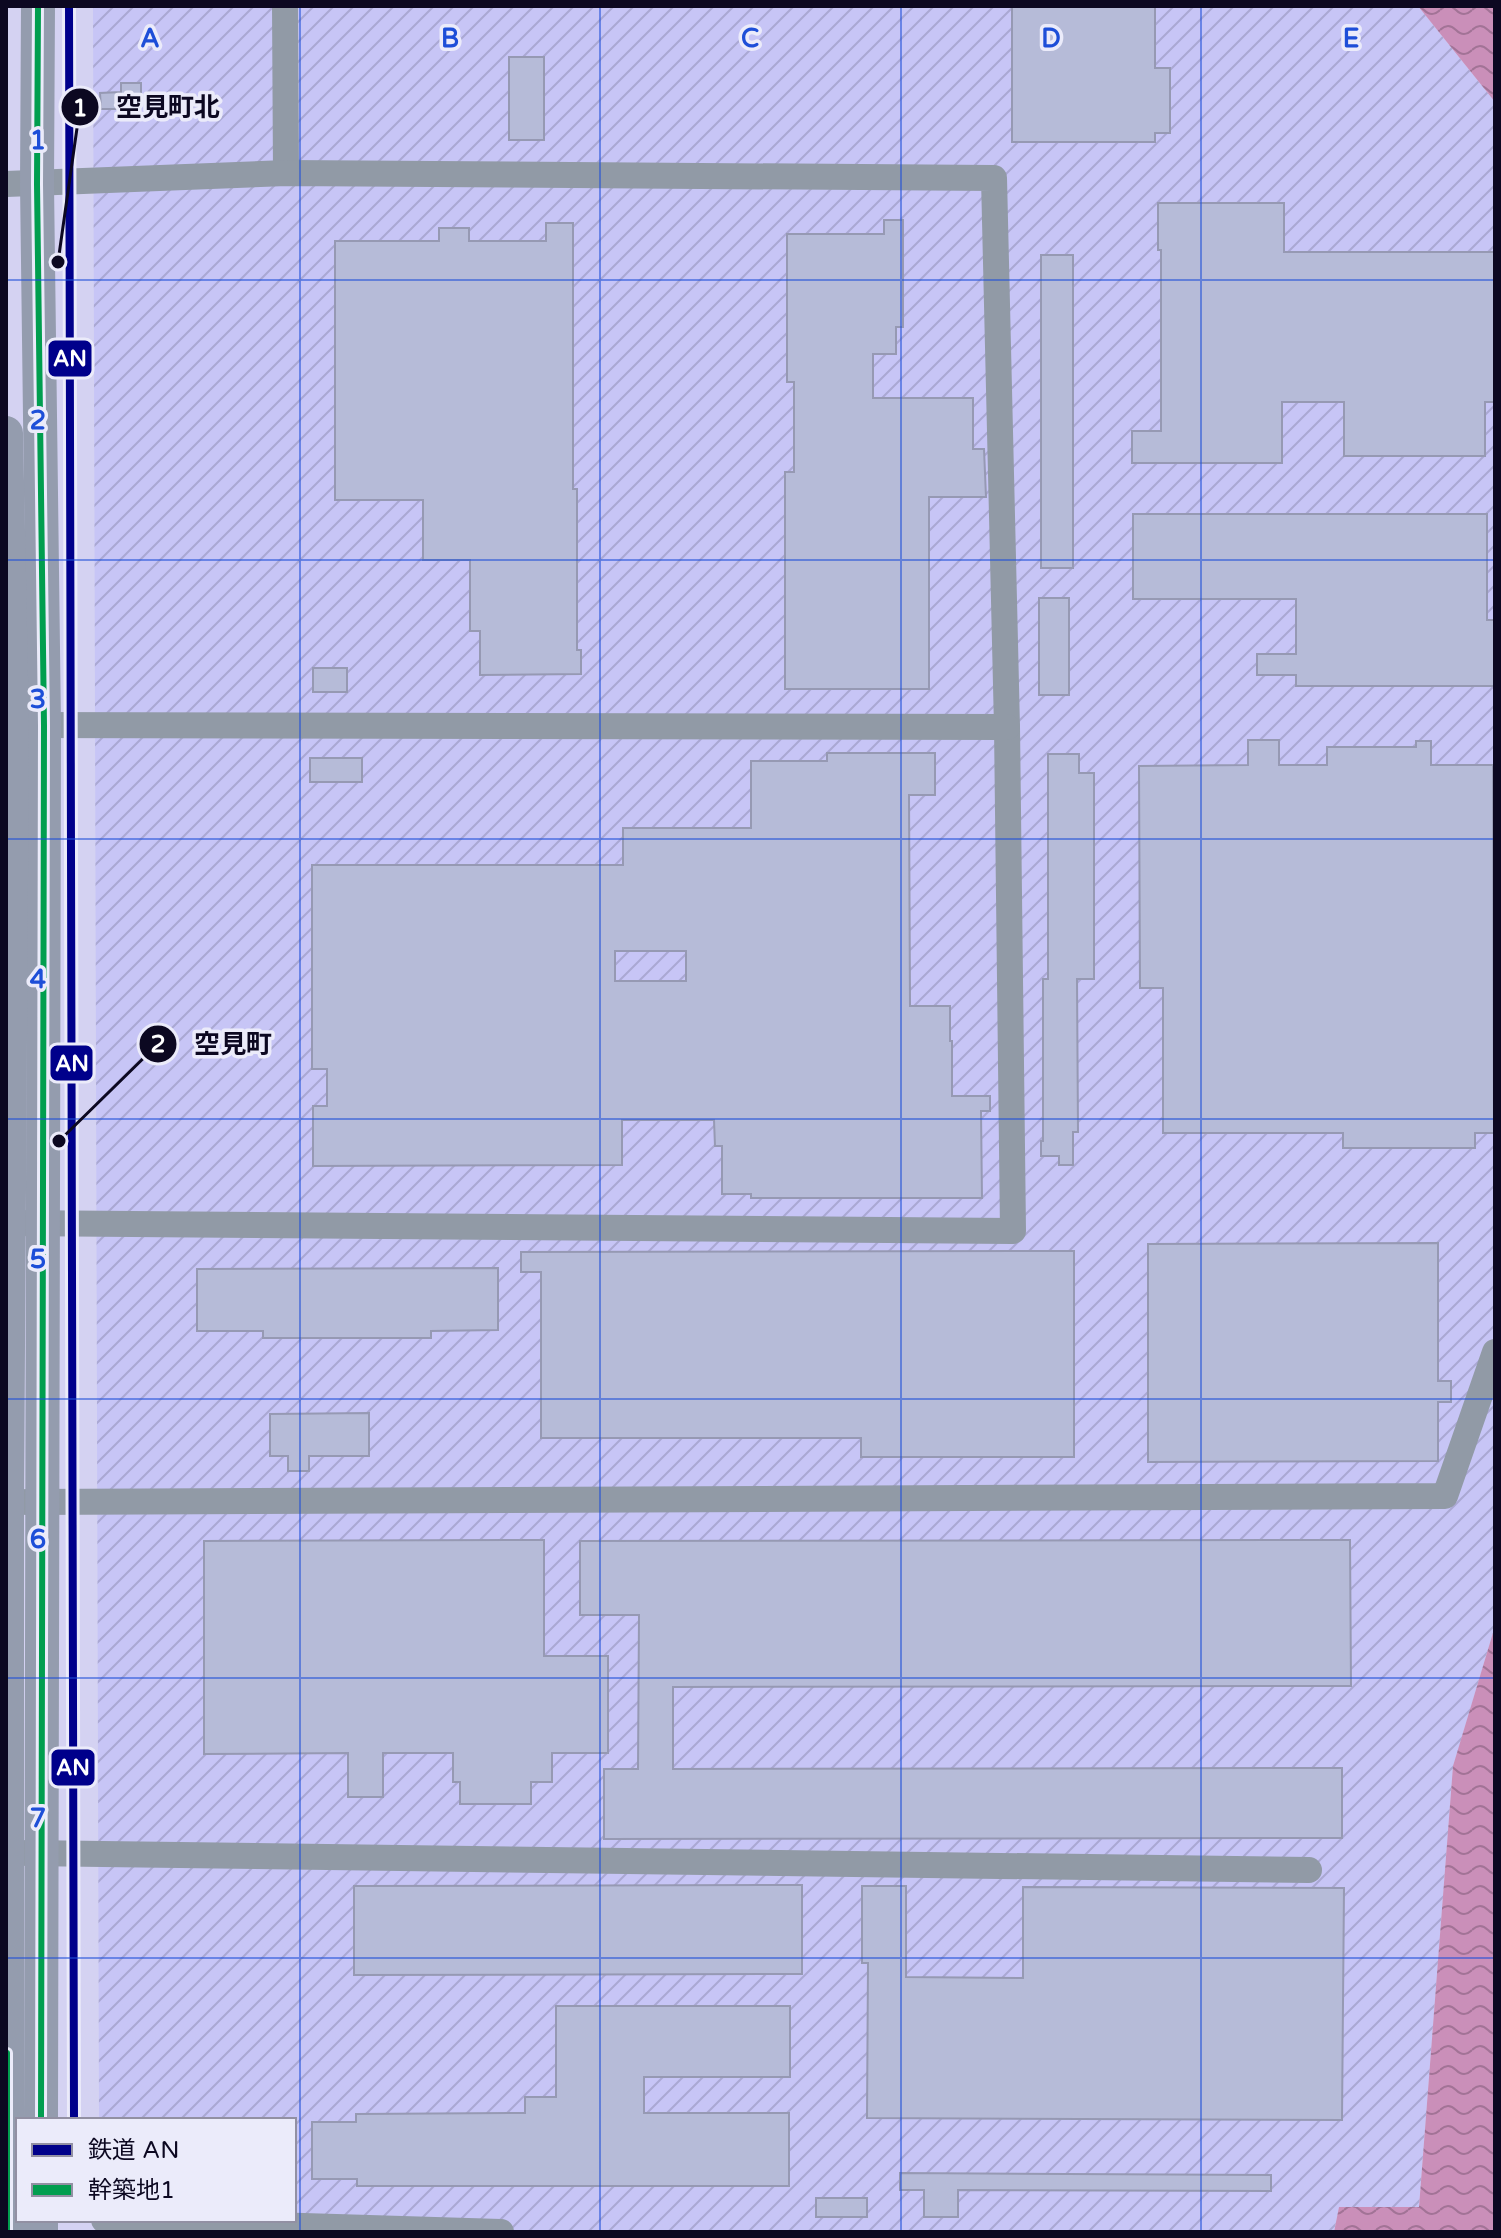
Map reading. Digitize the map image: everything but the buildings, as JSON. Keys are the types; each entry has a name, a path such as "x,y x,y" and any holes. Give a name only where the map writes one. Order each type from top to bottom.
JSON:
{"main road":[{"path":"38,6 21,184 28,724 20,761 7,1064 7,1502 18,1853 41,2118"},
{"path":"6,433 28,724"},
{"path":"7,2232 18,1853 42,1503 44,1225 20,761"}],"street":[{"path":"285,6 286,173"},
{"path":"9,1223 1013,1231 1007,727 994,178 286,173 21,184"},
{"path":"28,724 1007,727"},
{"path":"7,1502 1445,1496 1495,1352"},
{"path":"18,1853 1309,1870"},
{"path":"170,2222 501,2232"}],"shaded area":[{"path":"93,6 1418,6 1495,102 1495,1626 1453,1767 1419,2207 1339,2207 1334,2232 100,2232 100,2222 296,2222 296,2118 99,2118"}],"water":[{"path":"1418,6 1495,6 1495,102"},
{"path":"1495,1626 1495,2232 1334,2232 1339,2207 1419,2207 1453,1766"}],"rail line":[{"name":"AN","path":"69,6 74,2118"}],"transit line":[{"name":"幹築地1","path":"38,6 37,184 44,725 41,2118"},
{"name":"幹築地1","path":"7,2053 7,2232"}],"place":[{"name":"空見町北","path":"58,262"},
{"name":"空見町","path":"59,1141"}]}
